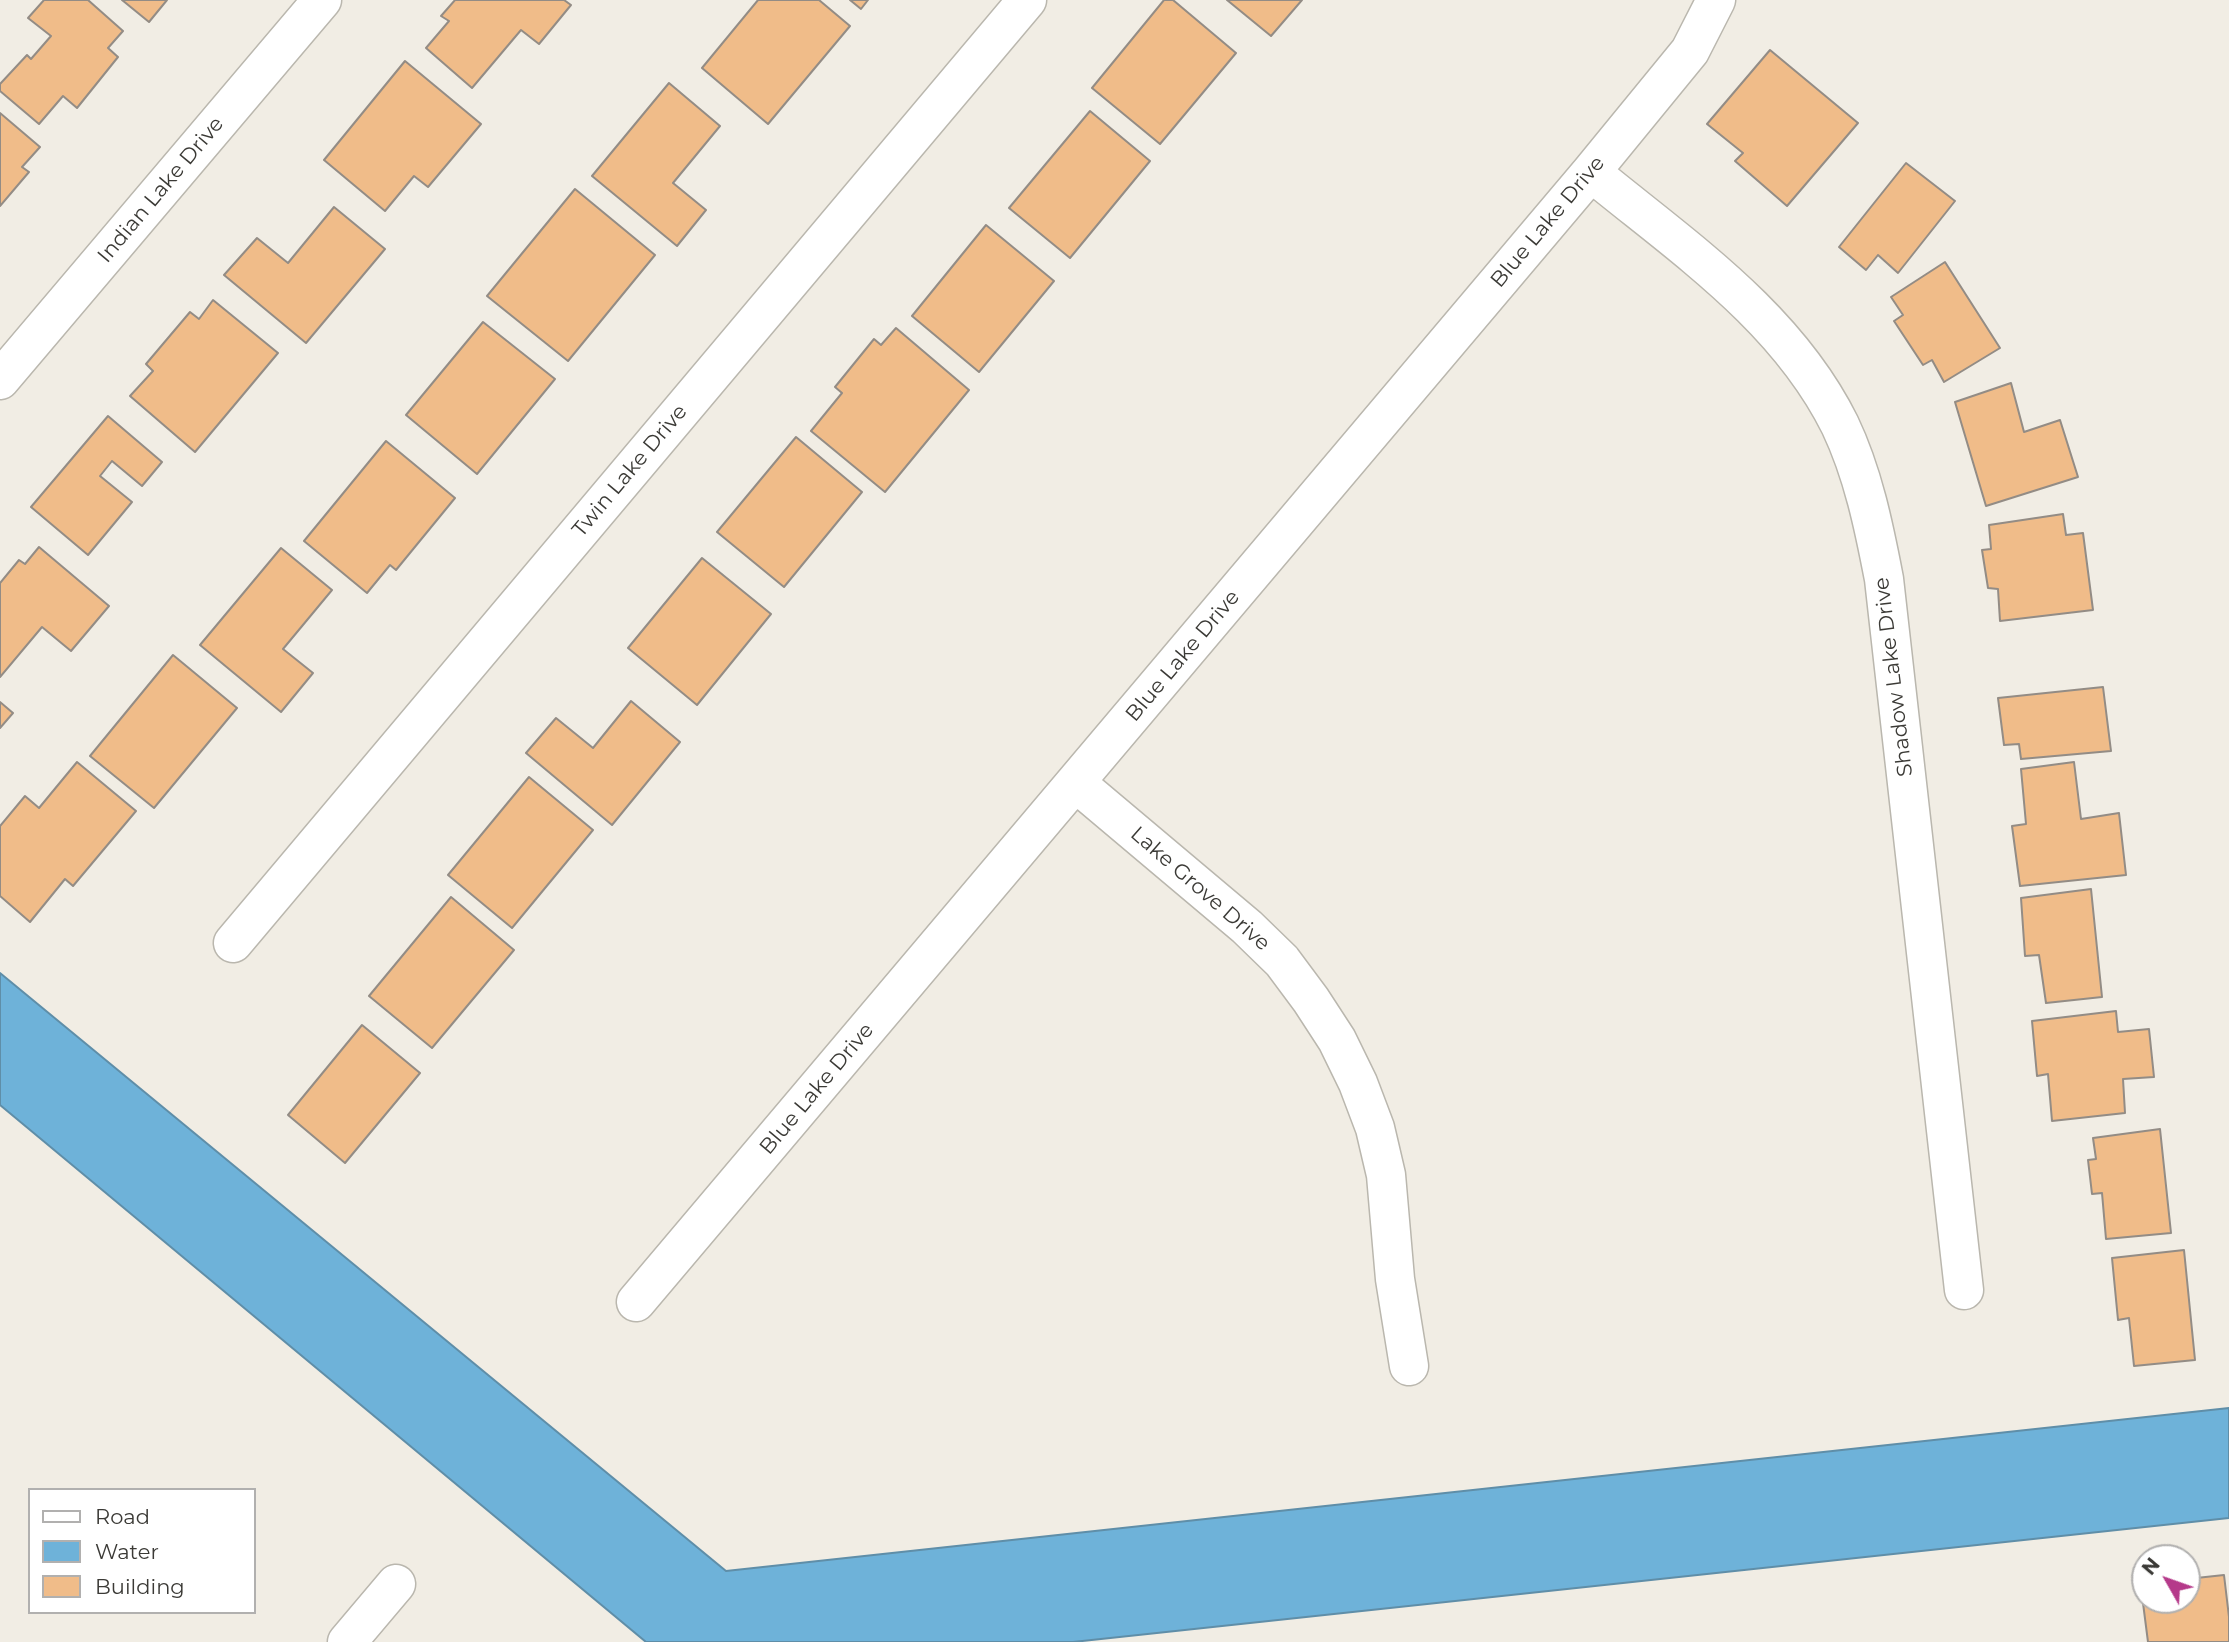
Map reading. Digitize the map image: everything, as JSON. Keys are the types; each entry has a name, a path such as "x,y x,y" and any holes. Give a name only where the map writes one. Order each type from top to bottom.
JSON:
{"street":[{"name":"Indian Lake Drive","path":"0,380 322,0"},
{"name":"Twin Lake Drive","path":"233,943 1027,0"},
{"name":"Blue Lake Drive","path":"636,1302 1591,172 1690,51 1716,0"},
{"name":"Shadow Lake Drive","path":"1591,172 1733,289 1766,319 1794,351 1820,388 1841,427 1870,510 1884,579 1964,1290"},
{"name":"Lake Grove Drive","path":"1076,783 1256,935 1282,961 1337,1040 1358,1083 1375,1128 1386,1175 1395,1279 1409,1366"},
{"path":"347,1642 396,1584"}],"water":[{"path":"0,973 726,1571 2229,1408 2229,1518 1073,1642 646,1642 0,1105"}],"building":[{"path":"44,0 88,0 123,31 108,48 118,57 77,108 63,96 39,124 0,91 0,84 27,55 31,59 51,36 28,18"},
{"path":"122,0 167,0 149,22"},
{"path":"455,0 564,0 571,5 539,44 521,30 472,88 426,48 449,21 441,16"},
{"path":"758,0 819,0 850,26 768,124 702,68"},
{"path":"850,0 868,0 861,9"},
{"path":"1164,0 1173,0 1236,53 1160,144 1092,88"},
{"path":"1227,0 1302,0 1271,36"},
{"path":"1770,50 1858,123 1787,206 1735,161 1743,153 1707,124"},
{"path":"405,61 481,124 428,187 414,176 385,211 324,160"},
{"path":"669,83 720,126 673,183 706,210 677,246 592,176"},
{"path":"1090,111 1150,161 1070,258 1009,208"},
{"path":"0,113 40,147 22,167 29,172 0,206"},
{"path":"1906,163 1955,201 1898,273 1878,255 1866,270 1839,247"},
{"path":"575,189 655,255 568,361 487,296"},
{"path":"334,207 385,249 306,343 224,275 257,238 288,263"},
{"path":"986,225 1054,281 979,372 912,316"},
{"path":"1945,262 2000,348 1944,382 1932,360 1923,365 1894,321 1903,315 1891,297"},
{"path":"213,300 278,353 195,452 130,396 153,371 146,364 190,312 199,319"},
{"path":"483,322 555,379 477,474 406,415"},
{"path":"896,328 969,390 885,492 811,431 842,393 835,387 874,339 881,345"},
{"path":"2011,383 2024,432 2060,420 2078,477 1986,506 1955,402"},
{"path":"108,416 162,462 142,486 112,461 100,476 132,502 88,555 31,507"},
{"path":"796,437 862,492 784,587 717,532"},
{"path":"386,441 455,498 396,570 390,565 367,593 304,541"},
{"path":"2063,514 2066,535 2083,533 2093,610 2000,621 1998,589 1988,588 1982,550 1991,549 1989,525"},
{"path":"39,547 109,606 71,651 42,627 0,677 0,583 19,560 25,564"},
{"path":"281,548 332,590 283,649 313,673 281,712 200,645"},
{"path":"702,558 771,614 697,705 628,648"},
{"path":"173,655 237,708 154,808 90,756"},
{"path":"2103,687 2111,751 2021,759 2019,744 2004,745 1998,698"},
{"path":"631,701 680,742 612,825 526,753 556,718 593,748"},
{"path":"0,702 13,713 0,728"},
{"path":"77,762 136,811 73,886 65,879 30,922 0,896 0,826 25,796 39,808"},
{"path":"2074,762 2081,819 2119,813 2126,875 2020,886 2012,826 2026,824 2021,769"},
{"path":"529,777 593,830 512,928 448,875"},
{"path":"2091,889 2102,997 2046,1003 2039,955 2025,956 2021,898"},
{"path":"451,897 514,950 432,1048 369,996"},
{"path":"2116,1011 2118,1032 2149,1029 2154,1077 2123,1079 2125,1113 2052,1121 2048,1074 2037,1076 2032,1021"},
{"path":"362,1025 420,1073 345,1163 288,1115"},
{"path":"2160,1129 2171,1233 2106,1239 2102,1193 2092,1194 2088,1160 2096,1159 2093,1138"},
{"path":"2184,1250 2195,1360 2134,1366 2129,1318 2118,1320 2112,1258"},
{"path":"2224,1575 2229,1642 2148,1642 2144,1614 2201,1614 2201,1577"}]}
